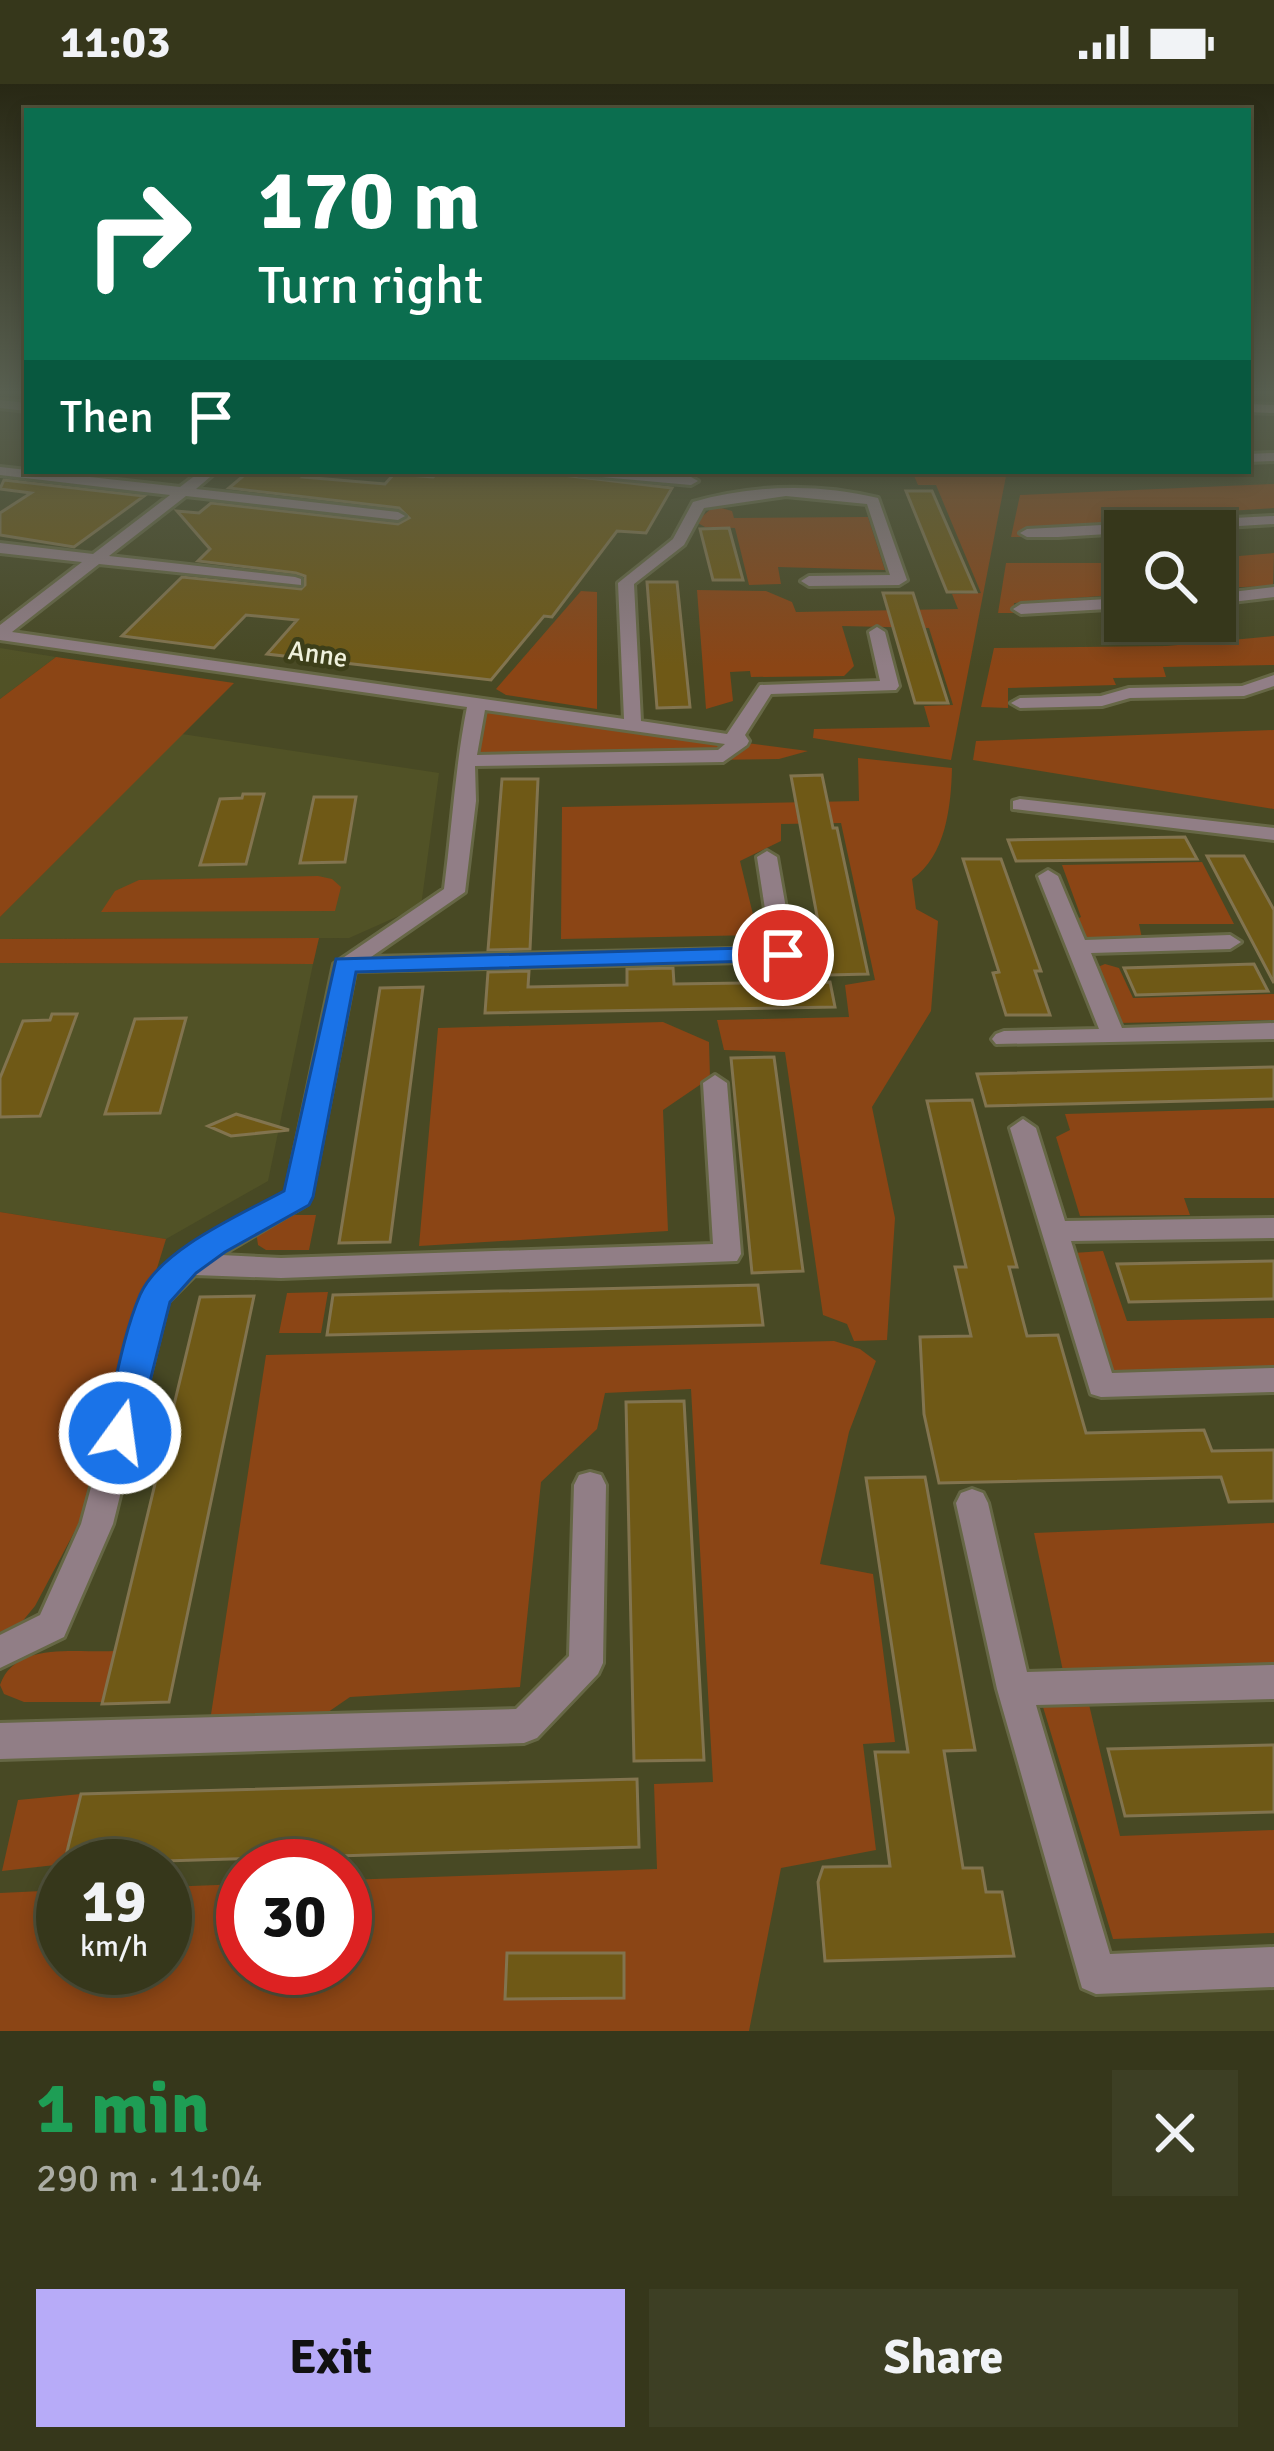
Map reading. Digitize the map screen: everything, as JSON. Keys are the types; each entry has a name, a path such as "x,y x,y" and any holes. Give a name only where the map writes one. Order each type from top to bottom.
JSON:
{"street":[{"path":"117,485 398,516"},
{"path":"0,634 192,485"},
{"path":"840,485 849,493"},
{"path":"630,725 626,584 679,542 698,505 737,497 849,493 873,501 899,580 809,581"},
{"path":"1027,533 1274,520"},
{"path":"0,548 295,582"},
{"path":"1236,597 1274,592"},
{"path":"1021,609 1104,605"},
{"path":"466,761 723,757 740,741 735,736 766,689 890,686 877,632"},
{"name":"Anne","path":"0,634 740,741"},
{"path":"1020,703 1102,701 1129,692 1244,691 1274,680"},
{"path":"0,1652 52,1626 97,1524 155,1297 185,1264 255,1218 298,1197 345,964 454,892 466,801 466,761 477,704"},
{"path":"1019,805 1274,834"},
{"path":"345,964 783,955 766,857"},
{"path":"1048,876 1113,1034"},
{"path":"1078,947 1230,942"},
{"path":"1004,1039 1274,1031"},
{"path":"185,1264 281,1268 727,1254 715,1083"},
{"path":"1023,1128 1101,1385 1274,1379"},
{"path":"1054,1231 1274,1228"},
{"path":"0,1741 524,1726 586,1663 590,1485"},
{"path":"972,1503 1014,1689 1096,1974 1274,1967"},
{"path":"1014,1689 1274,1682"}],"shaded area":[{"path":"918,485 1004,485 951,760 813,738 814,729 930,727 924,706 953,705 929,628 842,626 854,666 844,676 751,677 750,671 730,672 733,701 706,709 697,590 766,591 792,602 796,612 958,609 952,594 981,593 936,485"},
{"path":"1274,485 1274,508 1104,510 1104,524 1025,528 1024,537 1011,537 1020,495"},
{"path":"714,506 732,511 734,518 868,517 885,570 778,567 781,584 749,585 735,528 696,522"},
{"path":"1274,553 1273,586 1236,587 1236,556"},
{"path":"1006,563 1104,563 1104,596 1014,603 1015,613 998,613"},
{"path":"581,591 597,592 597,709 506,695 496,689"},
{"path":"1274,636 1274,665 1163,667 1166,677 1113,678 1116,685 1008,688 1008,708 981,707 994,648 1167,646"},
{"path":"0,648 56,657 0,699"},
{"path":"56,657 234,683 0,917 0,699"},
{"path":"471,707 808,751 779,759 466,763"},
{"path":"1274,730 1274,809 973,760 976,741"},
{"path":"182,734 439,773 421,906 349,938 0,939 0,917"},
{"path":"858,758 952,768 948,814 939,844 912,879 916,909 938,921 931,1011 872,1107 895,1218 887,1340 854,1341 847,1324 823,1315 785,1052 724,1050 717,1020 849,1017 845,985 875,980 841,823 781,824 781,841 740,861 758,935 561,939 562,807 859,801"},
{"path":"1202,862 1234,924 1139,924 1143,943 1070,945 1063,926 1081,917 1062,865"},
{"path":"318,876 341,887 335,911 101,912 115,891 139,880"},
{"path":"319,938 313,964 0,963 0,939"},
{"path":"0,963 313,964 268,1181 166,1239 0,1212"},
{"path":"1105,964 1119,968 1133,998 1274,994 1274,1020 1117,1023 1093,969"},
{"path":"663,1022 709,1042 710,1078 663,1110 668,1231 419,1246 438,1028"},
{"path":"1274,1108 1274,1198 1184,1198 1190,1215 1080,1216 1056,1137 1070,1130 1065,1114"},
{"path":"0,1212 166,1239 78,1525 35,1606 21,1623 0,1632"},
{"path":"275,1215 316,1215 309,1250 266,1250 258,1245 256,1231"},
{"path":"1103,1251 1127,1321 1274,1318 1274,1371 1113,1375 1073,1253"},
{"path":"328,1292 321,1333 279,1333 287,1293"},
{"path":"834,1341 860,1349 876,1361 849,1432 820,1564 873,1574 895,1742 863,1744 876,1850 781,1868 749,2031 0,2031 0,1893 36,1891 36,1995 192,1995 192,1886 216,1885 216,1995 372,1995 372,1879 657,1869 654,1784 713,1782 691,1389 605,1393 597,1429 541,1482 520,1687 350,1697 318,1719 210,1721 266,1355"},
{"path":"1274,1523 1274,1690 1087,1696 1120,1836 1274,1830 1274,1933 1113,1939 1040,1697 1068,1695 1034,1533"},
{"path":"114,1651 102,1702 24,1702 4,1694 0,1685 8,1671 32,1655"},
{"path":"81,1794 70,1839 36,1839 36,1867 2,1871 18,1800"}],"building":[{"path":"2,485 47,485 144,496 74,547 0,535 0,513 31,493 0,489"},
{"path":"229,488 672,488 646,533 617,531 552,617 544,616 491,680 267,654 297,620 246,615 214,648 122,636 182,577 301,589 305,585 305,576 296,573 198,561 210,549 177,511 199,513 211,503 398,524 409,518 399,508"},
{"path":"906,491 932,491 976,592 947,592"},
{"path":"729,528 743,580 713,580 700,529"},
{"path":"647,582 677,582 690,707 657,708"},
{"path":"883,593 913,593 948,703 915,703"},
{"path":"822,775 868,974 828,975 791,776"},
{"path":"502,779 538,779 530,949 488,950"},
{"path":"243,794 264,794 246,864 200,865 220,799 242,798"},
{"path":"314,797 356,797 345,862 300,863"},
{"path":"1185,837 1197,859 1016,861 1008,840"},
{"path":"1207,856 1244,856 1274,910 1274,983"},
{"path":"963,859 1001,859 1041,971 1035,971 1050,1015 1006,1015 993,973 999,972"},
{"path":"1254,964 1268,991 1136,995 1124,968"},
{"path":"673,968 674,984 830,982 835,1007 485,1013 488,972 529,971 528,987 627,985 627,969"},
{"path":"423,987 390,1242 339,1243 380,988"},
{"path":"52,1014 77,1014 40,1116 0,1117 0,1078 23,1021 50,1020"},
{"path":"186,1018 160,1113 105,1114 135,1019"},
{"path":"774,1057 803,1271 752,1273 731,1058"},
{"path":"1274,1067 1274,1099 986,1106 977,1074"},
{"path":"972,1100 1017,1267 1009,1267 1027,1336 1058,1335 1086,1433 1204,1430 1212,1451 1274,1450 1274,1501 1229,1502 1221,1477 939,1483 924,1414 920,1337 971,1336 955,1267 966,1267 927,1101"},
{"path":"236,1114 289,1130 231,1136 208,1126"},
{"path":"1274,1261 1274,1299 1129,1302 1117,1264"},
{"path":"758,1285 763,1325 327,1335 333,1295"},
{"path":"254,1296 169,1702 102,1704 200,1297"},
{"path":"684,1401 704,1760 634,1761 626,1402"},
{"path":"925,1477 975,1750 944,1751 963,1868 982,1868 986,1892 1002,1892 1014,1956 825,1961 818,1882 823,1867 890,1866 875,1752 908,1752 866,1478"},
{"path":"1274,1745 1274,1812 1125,1816 1108,1749"},
{"path":"637,1779 639,1847 372,1855 372,1839 216,1839 216,1860 192,1860 192,1839 70,1839 81,1794"},
{"path":"507,1953 624,1953 624,1998 505,1999"}],"route":[{"path":"120,1433 155,1297 185,1264 255,1218 298,1197 345,964 783,955"}]}
